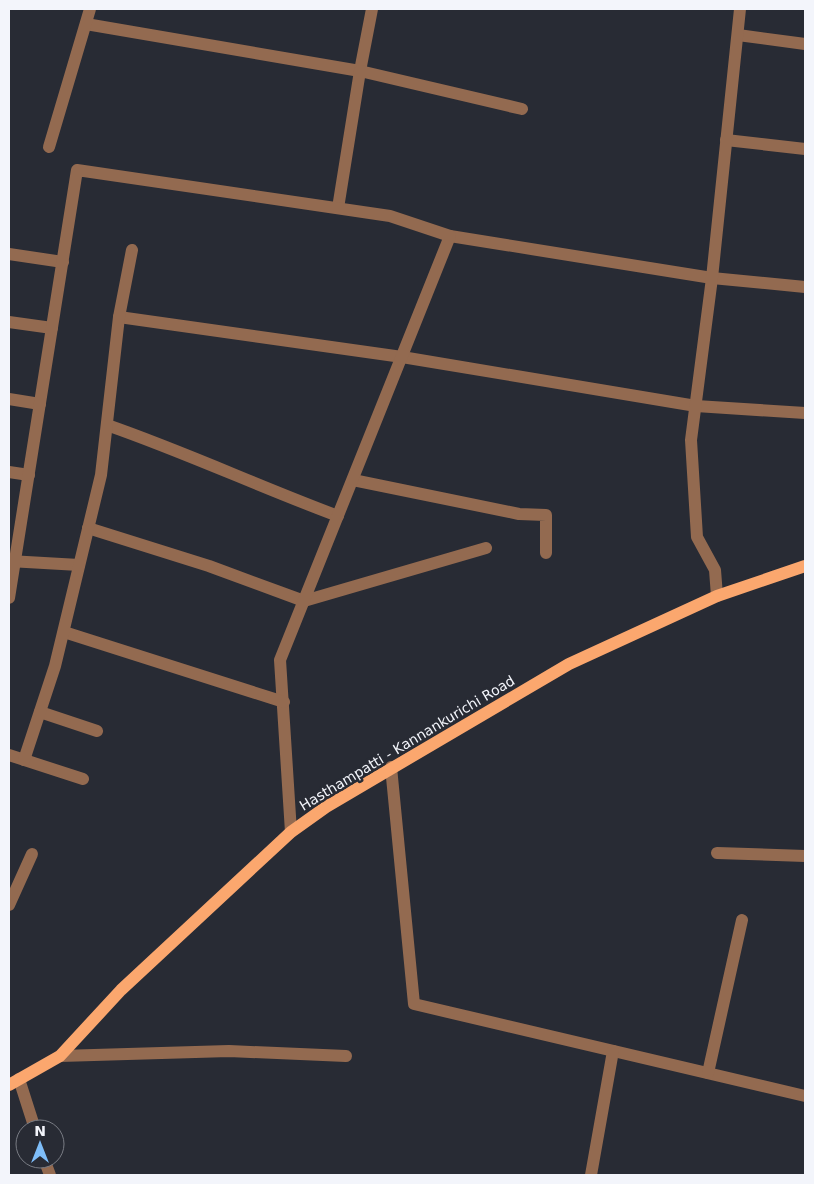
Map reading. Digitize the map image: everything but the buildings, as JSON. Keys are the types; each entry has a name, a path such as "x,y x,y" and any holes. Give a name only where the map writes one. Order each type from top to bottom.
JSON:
{"main road":[{"name":"Hasthampatti - Kannankurichi Road","path":"14,1082 60,1056 121,990 291,832 326,806 569,664 717,596 805,566"}],"street":[{"path":"49,147 90,9"},
{"path":"338,208 372,9"},
{"path":"717,596 715,570 697,537 692,440 712,278 740,9"},
{"path":"86,24 360,71 522,108"},
{"path":"738,35 805,44"},
{"path":"726,140 805,149"},
{"path":"9,598 12,562 29,475 77,170 390,216 450,236 712,278 805,288"},
{"path":"291,832 280,660 450,236"},
{"path":"24,760 56,666 101,475 119,318 132,250"},
{"path":"9,254 63,262"},
{"path":"119,318 402,357 696,406 805,413"},
{"path":"9,322 52,328"},
{"path":"9,399 40,404"},
{"path":"107,425 170,447 260,486 338,516"},
{"path":"9,472 29,475"},
{"path":"352,480 519,514 546,515 546,553"},
{"path":"88,528 209,566 304,601 486,548"},
{"path":"12,562 79,565"},
{"path":"64,632 284,702"},
{"path":"40,712 97,731"},
{"path":"9,755 83,779"},
{"path":"391,767 414,1004 805,1096"},
{"path":"717,853 805,856"},
{"path":"9,906 32,854"},
{"path":"708,1073 742,920"},
{"path":"60,1056 229,1051 346,1056"},
{"path":"591,1175 613,1051"},
{"path":"14,1082 31,1119"}]}
